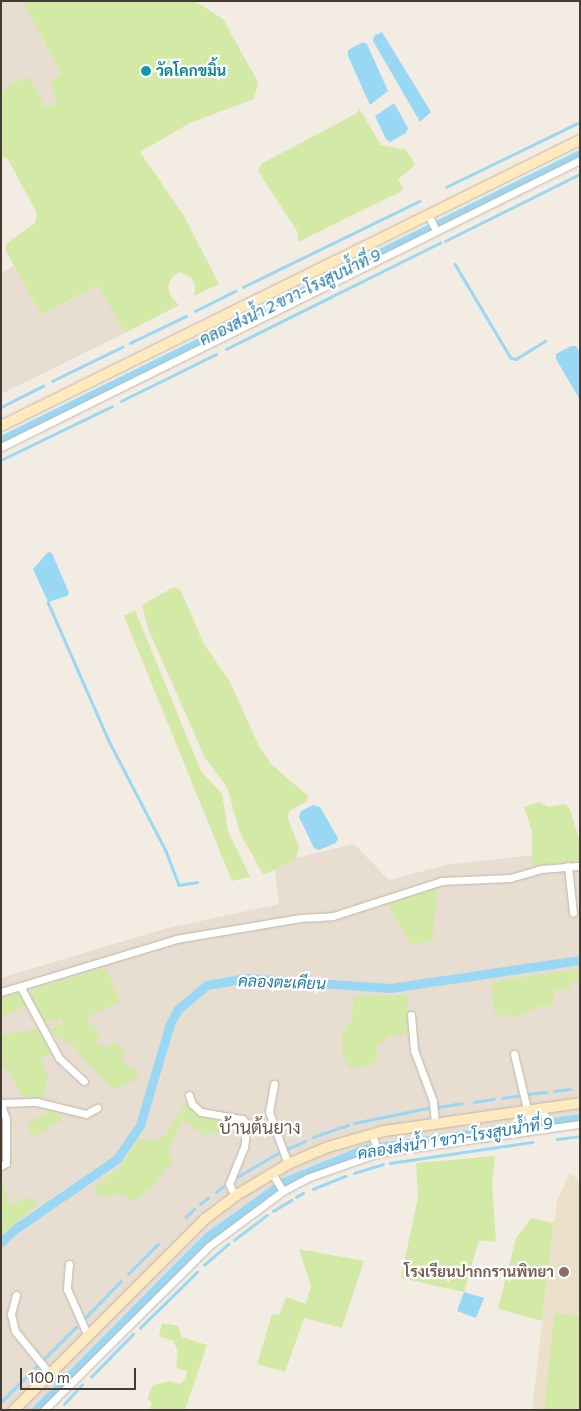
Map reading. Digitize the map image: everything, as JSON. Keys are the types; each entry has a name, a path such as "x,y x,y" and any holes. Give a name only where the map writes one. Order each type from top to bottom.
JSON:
{"main road":[{"path":"1,426 430,217 580,140"},
{"path":"14,1410 205,1220 235,1196 274,1176 288,1164 328,1147 435,1123 543,1112 580,1103"}],"street":[{"path":"1,447 435,229 580,160"},
{"path":"430,217 435,229"},
{"path":"1,992 176,939 354,911 442,881 510,878 568,866 580,866"},
{"path":"568,866 573,914"},
{"path":"20,986 59,1058 84,1081"},
{"path":"411,1015 414,1050 433,1101 435,1123"},
{"path":"514,1054 531,1129"},
{"path":"274,1084 269,1112 288,1164"},
{"path":"189,1095 192,1104 201,1112 242,1119 247,1124 244,1147 229,1184 235,1196"},
{"path":"1,1166 6,1163 6,1119 1,1104 37,1102 86,1114 96,1108"},
{"path":"543,1112 547,1127"},
{"path":"44,1410 209,1246 282,1189 378,1152 531,1129 580,1124"},
{"path":"373,1137 378,1152"},
{"path":"274,1176 282,1189"},
{"path":"69,1264 67,1289 88,1336"},
{"path":"16,1295 11,1314 15,1331 50,1374"}],"shaded area":[{"path":"1,1 23,1 61,75 57,103 45,108 1,93"},
{"path":"14,265 41,315 99,285 125,333 1,394 1,274"},
{"path":"354,844 389,880 446,865 580,850 580,1121 404,1138 321,1163 202,1236 37,1410 1,1410 1,978 164,929 279,904 274,863"},
{"name":"โรงเรียนปากกรานพิทยา","path":"570,1173 580,1182 580,1410 532,1410 557,1200"}],"green space":[{"path":"23,1 195,1 223,19 258,82 254,99 190,123 140,152 184,216 219,284 194,296 195,285 191,277 180,272 172,277 168,287 171,297 179,305 125,333 98,285 41,315 5,249 7,243 35,223 37,213 7,158 1,157 1,93 10,84 30,77 45,108 57,103 50,81 61,75"},
{"path":"359,108 381,145 406,150 415,165 398,179 404,190 298,242 298,233 258,171 261,164 357,113"},
{"path":"174,587 180,589 204,644 230,682 259,746 271,764 308,796 307,801 289,811 288,819 299,847 296,859 266,874 262,873 240,833 227,787 205,758 149,631 142,605"},
{"path":"135,610 201,771 222,794 228,831 250,877 232,881 124,616"},
{"path":"539,802 548,807 564,804 569,807 580,841 580,860 532,866 532,832 524,807"},
{"path":"438,886 432,941 411,945 388,904"},
{"path":"580,968 580,981 571,982 571,989 553,990 553,1006 540,1006 519,1016 499,1015 494,1012 491,982"},
{"path":"106,969 120,1001 86,1018 100,1034 95,1041 105,1048 114,1042 126,1051 121,1061 139,1072 134,1081 113,1090 71,1044 55,1036 50,1029 63,1023 61,1017 45,1023 30,993 33,988"},
{"path":"21,992 28,1006 1,1017 1,998"},
{"path":"408,995 408,1033 386,1037 386,1042 376,1044 378,1059 371,1065 349,1069 343,1055 343,1032 352,1018 354,996"},
{"path":"39,1028 53,1052 40,1059 48,1074 44,1097 23,1097 6,1067 1,1068 1,1035"},
{"path":"185,1104 203,1114 225,1120 217,1135 210,1132 207,1137 185,1122 181,1123 168,1153 173,1161 155,1184 134,1202 119,1193 106,1198 98,1194 94,1186 121,1166 138,1139 153,1141 164,1136"},
{"path":"53,1109 63,1120 33,1137 26,1124"},
{"path":"495,1156 492,1183 496,1242 479,1240 464,1292 401,1278 418,1197 416,1163"},
{"path":"1,1178 10,1204 31,1197 38,1205 1,1235"},
{"path":"531,1218 554,1223 542,1321 498,1309 516,1238"},
{"path":"299,1249 364,1261 342,1328 304,1318 285,1372 257,1364 272,1314 279,1315 286,1297 306,1304 311,1286"},
{"path":"554,1314 580,1316 580,1410 544,1410"},
{"path":"162,1323 178,1326 182,1337 207,1345 185,1410 150,1410 152,1402 147,1399 153,1385 170,1381 180,1384 186,1379 187,1371 178,1369 176,1364 178,1351 173,1341 159,1336"}],"water":[{"path":"382,32 431,112 420,122 373,41 374,36"},
{"path":"363,42 367,44 388,91 370,105 348,56 348,50"},
{"path":"394,103 408,128 406,133 390,142 386,139 375,116"},
{"path":"571,346 576,346 580,353 580,400 556,359 556,354"},
{"path":"48,552 52,553 69,593 67,596 48,602 33,569"},
{"path":"313,805 320,807 338,838 336,843 319,850 314,848 299,817 301,811"},
{"path":"464,1292 484,1298 476,1318 457,1311"}],"waterway":[{"path":"446,187 580,122"},
{"name":"คลองส่งน้ำ 2 ขวา-โรงสูบน้ำที่ 9","path":"1,440 580,154"},
{"path":"445,241 580,174"},
{"path":"243,287 419,201"},
{"path":"226,349 440,243"},
{"path":"455,264 511,358 516,359 545,341"},
{"path":"195,311 235,291"},
{"path":"130,343 186,316"},
{"path":"52,381 122,347"},
{"path":"121,401 216,354"},
{"path":"1,407 43,386"},
{"path":"1,460 112,406"},
{"path":"48,602 108,739 166,851 179,885 197,882"},
{"name":"คลองตะเคียน","path":"1,1242 15,1229 117,1159 140,1125 170,1024 177,1010 207,985 246,978 390,988 580,960"},
{"path":"554,1091 570,1089"},
{"path":"527,1094 546,1092"},
{"path":"503,1098 518,1096"},
{"path":"474,1102 494,1099"},
{"path":"438,1107 462,1103"},
{"path":"354,1123 428,1108"},
{"name":"คลองส่งน้ำ 1 ขวา-โรงสูบน้ำที่ 9","path":"36,1410 207,1237 284,1182 365,1149 580,1118"},
{"path":"313,1137 348,1125"},
{"path":"557,1139 580,1136"},
{"path":"285,1150 305,1141"},
{"path":"390,1163 532,1142"},
{"path":"237,1177 280,1152"},
{"path":"354,1173 383,1164"},
{"path":"313,1189 345,1176"},
{"path":"216,1192 225,1185"},
{"path":"296,1197 303,1193"},
{"path":"200,1204 208,1198"},
{"path":"273,1211 291,1200"},
{"path":"186,1217 194,1209"},
{"path":"234,1240 267,1215"},
{"path":"128,1274 158,1244"},
{"path":"204,1265 228,1244"},
{"path":"140,1328 197,1272"},
{"path":"83,1320 121,1281"},
{"path":"44,1359 76,1327"},
{"path":"91,1377 133,1334"},
{"path":"1,1402 38,1365"},
{"path":"64,1404 82,1385"}],"place":[{"name":"วัดโคกขมิ้น","path":"146,71"},
{"name":"โรงเรียนปากกรานพิทยา","path":"564,1272"}],"district":[{"name":"บ้านต้นยาง","path":"260,1127"}]}
